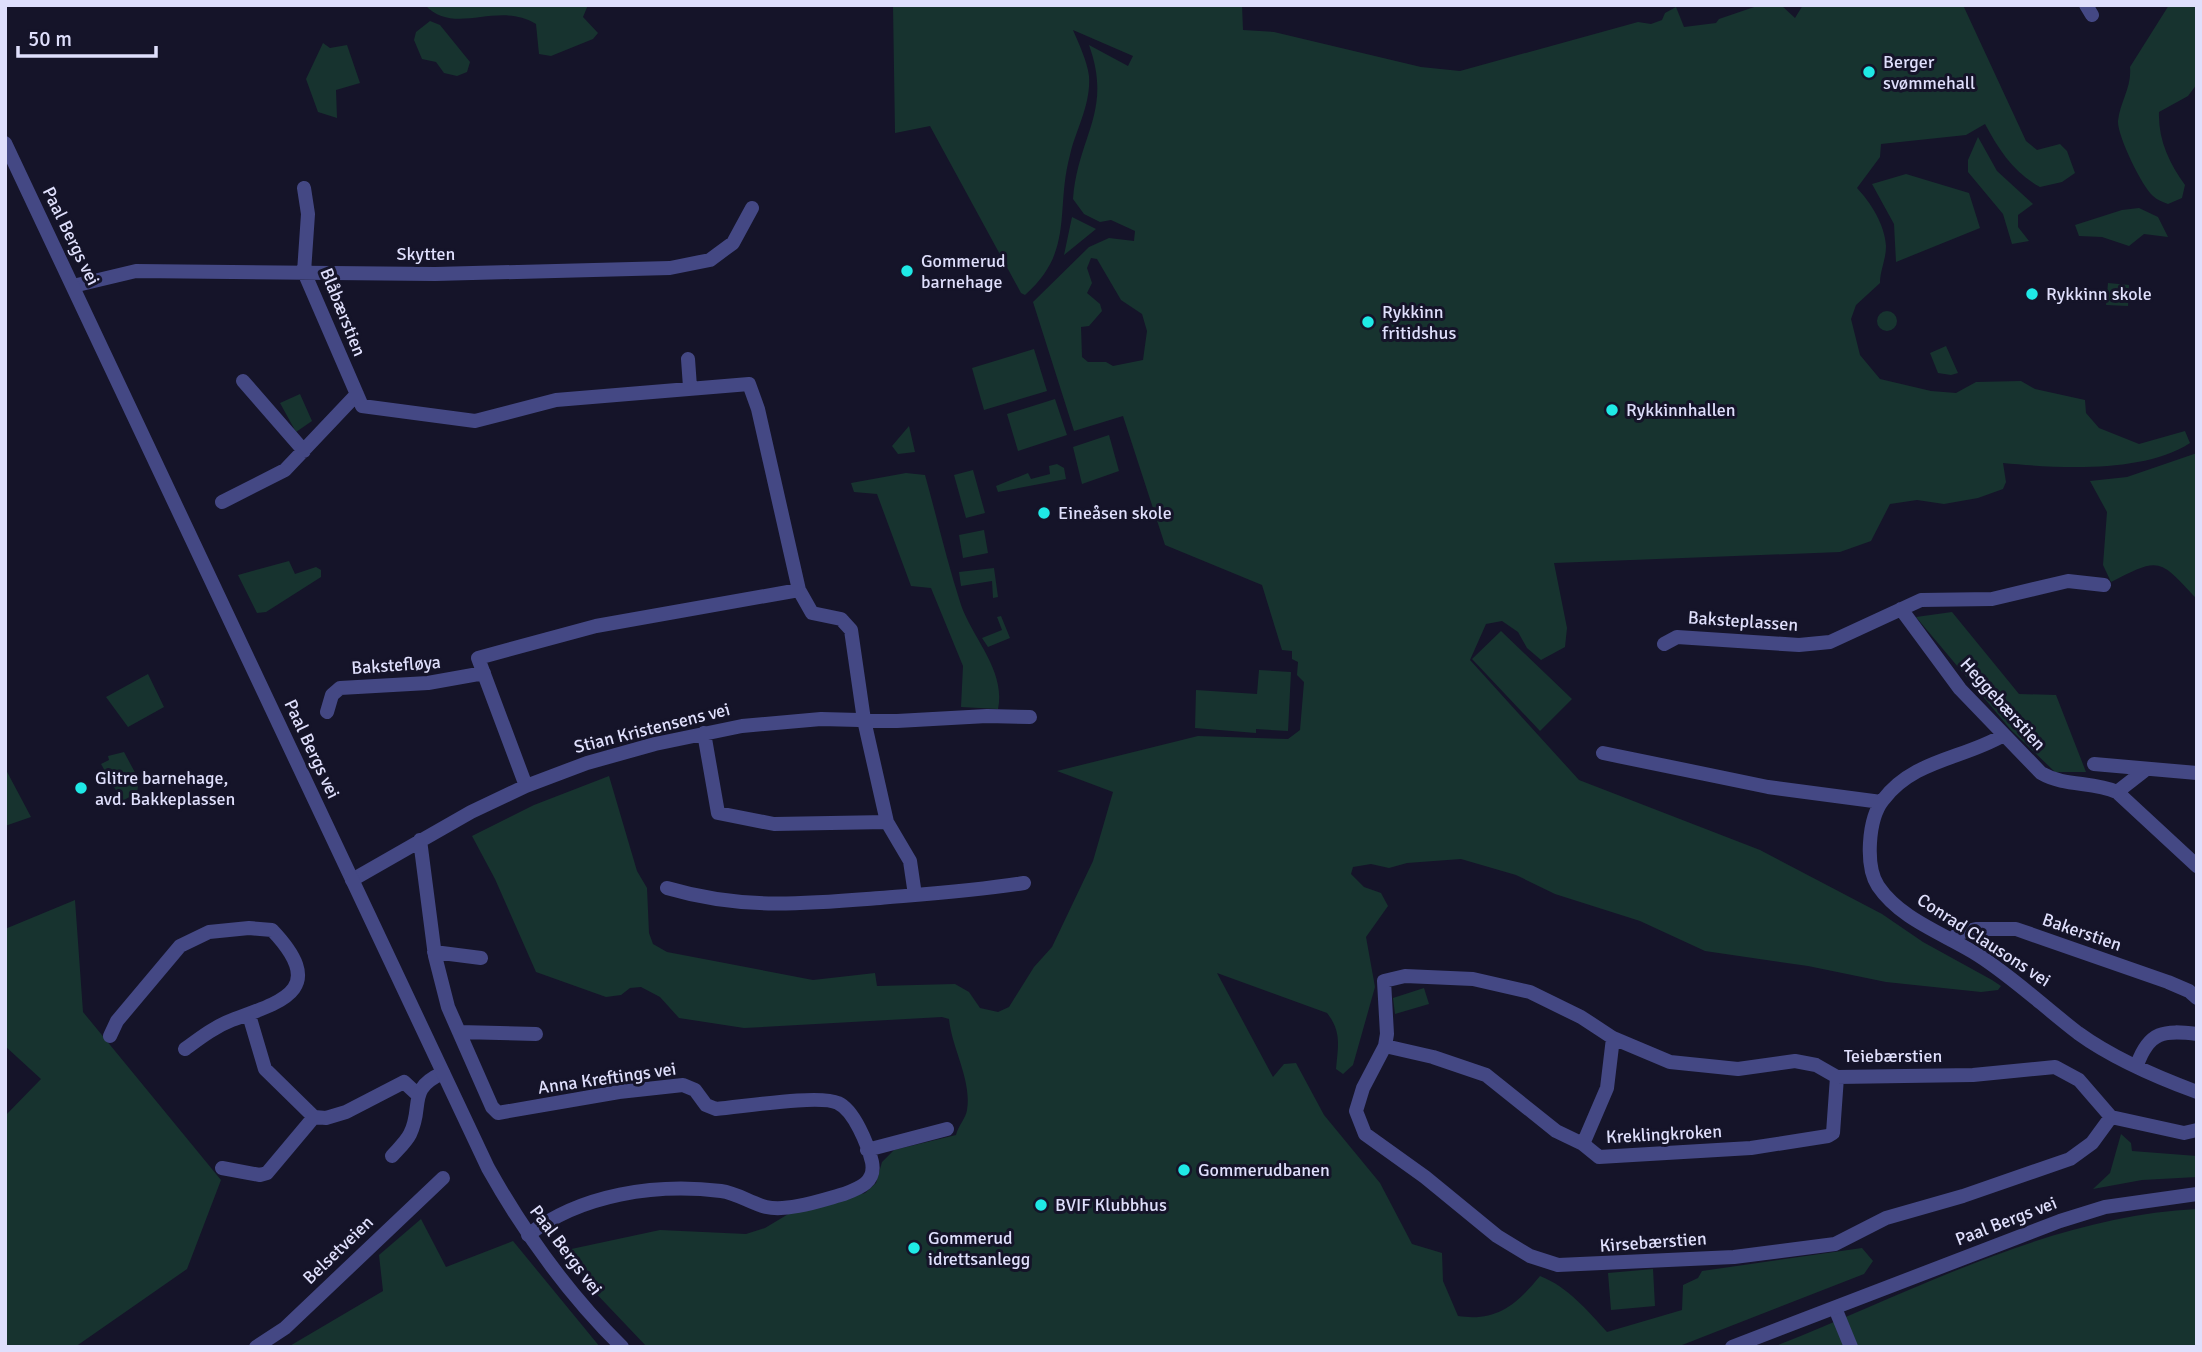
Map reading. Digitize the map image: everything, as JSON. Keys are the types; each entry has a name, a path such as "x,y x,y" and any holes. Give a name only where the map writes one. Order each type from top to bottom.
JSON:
{"street":[{"name":"Paal Bergs vei","path":"5,143 488,1168 528,1235 575,1297 622,1347"},
{"name":"Blåbærstien","path":"304,188 308,214 304,272 359,400"},
{"name":"Skytten","path":"74,286 136,271 576,273 670,268 710,261 733,243 752,208"},
{"path":"688,359 690,387"},
{"path":"243,381 304,451"},
{"path":"222,502 285,470 359,400 475,421 556,400 749,384 758,409 799,590 812,613 842,619 851,630 864,720 887,822 910,861 915,895"},
{"name":"Baksteplassen","path":"1664,644 1677,637 1799,645 1830,642 1921,600 1992,599 2068,581 2104,585"},
{"path":"526,786 478,658 596,626 799,590"},
{"name":"Heggebærstien","path":"1901,609 1960,689 2041,773 2056,782 2101,785 2117,792 2197,866"},
{"name":"Bakstefløya","path":"327,712 332,695 340,688 428,683 484,673"},
{"name":"Stian Kristensens vei","path":"352,880 420,840 526,786 610,755 704,733 808,720 1030,717"},
{"path":"704,733 718,813 774,824 887,822"},
{"path":"1603,753 1768,787 1881,802 1911,774 1931,762 1983,747 2003,736"},
{"path":"2094,764 2144,771 2197,773"},
{"path":"2117,792 2144,771"},
{"name":"Conrad Clausons vei","path":"1881,802 1871,841 1871,870 1876,884 1885,895 1915,921 1951,940 2034,994 2080,1034 2137,1065 2197,1092"},
{"path":"420,840 434,953 448,1007 458,1032 536,1034"},
{"path":"667,888 759,906 958,894 1024,883"},
{"path":"110,1036 117,1021 180,946 209,932 249,928 272,930 284,943 297,969 296,988 290,996 262,1012 209,1031 186,1049"},
{"name":"Bakerstien","path":"1951,940 1959,933 1976,929 2016,929 2168,982 2189,991 2197,998"},
{"path":"434,953 481,958"},
{"name":"Teiebærstien","path":"1384,981 1405,976 1473,979 1530,992 1581,1017 1613,1038 1670,1062 1738,1069 1795,1061 1816,1065 1837,1077 1973,1075 2048,1066 2078,1080 2111,1116"},
{"name":"Kirsebærstien","path":"1384,981 1387,1034 1385,1046 1363,1088 1356,1111 1365,1134 1508,1243 1530,1256 1558,1265 1734,1257 1835,1244 1886,1218 1975,1193 2070,1159 2092,1143 2111,1116"},
{"path":"249,1015 265,1069 314,1116 326,1118 346,1111 404,1082 417,1094"},
{"name":"Anna Kreftings vei","path":"458,1032 492,1107 498,1113 619,1092 683,1085 695,1090 706,1105 716,1109 832,1101 851,1114 872,1161 871,1174 864,1186 819,1200 768,1208 723,1191 634,1192 592,1202 550,1220 528,1235"},
{"path":"2137,1065 2143,1047 2162,1034 2197,1034"},
{"path":"1583,1144 1607,1088 1613,1038"},
{"name":"Kreklingkroken","path":"1385,1046 1433,1057 1486,1075 1556,1130 1583,1144 1599,1157 1811,1141 1833,1133 1837,1077"},
{"path":"392,1156 409,1136 417,1094 430,1079 443,1073"},
{"path":"222,1168 260,1175 267,1173 314,1116"},
{"path":"2111,1116 2184,1133 2197,1130"},
{"path":"867,1150 947,1129"},
{"name":"Belsetveien","path":"256,1347 285,1328 443,1178"},
{"name":"Paal Bergs vei","path":"1732,1347 2060,1221 2105,1207 2197,1194"},
{"path":"1835,1308 1851,1347"}],"green space":[{"path":"425,5 588,5 583,17 598,33 593,39 551,56 539,54 536,24 506,15 450,18 437,14"},
{"path":"893,5 1242,5 1243,30 1274,32 1421,67 1460,71 1638,22 1651,24 1662,20 1665,13 1676,7 1684,27 1716,23 1719,19 1760,5 1781,5 1795,18 1803,5 1963,5 2026,141 2037,150 2060,144 2067,151 2075,173 2062,182 2040,187 2022,175 2008,160 1985,124 1966,135 1881,144 1880,157 1857,188 1876,215 1886,246 1880,283 1856,305 1851,319 1860,355 1880,379 1931,391 1956,393 1976,382 2021,381 2035,389 2085,400 2086,413 2099,428 2139,444 2185,431 2190,443 2148,460 2124,464 2073,467 2003,463 2006,482 2003,489 1978,498 1944,504 1917,500 1890,504 1871,541 1840,552 1554,563 1567,628 1565,647 1541,660 1527,648 1518,632 1502,621 1486,624 1470,660 1579,780 1760,850 1882,914 1923,942 1992,980 2001,986 1998,990 1981,992 1886,982 1808,966 1705,951 1640,921 1555,894 1516,875 1461,859 1407,863 1389,868 1371,864 1353,867 1351,874 1364,887 1381,893 1388,906 1366,937 1375,987 1353,1065 1343,1074 1336,1069 1337,1033 1327,1013 1217,973 1273,1077 1284,1064 1296,1063 1324,1115 1380,1183 1412,1244 1442,1253 1443,1281 1458,1316 1484,1316 1505,1309 1523,1295 1540,1276 1568,1293 1607,1332 1682,1310 1683,1285 1698,1278 1702,1271 1862,1248 1873,1261 1864,1274 1677,1347 647,1347 589,1286 562,1251 660,1230 746,1234 765,1228 795,1210 865,1193 876,1183 882,1162 894,1150 956,1135 967,1110 967,1087 949,1019 942,1017 744,1028 679,1018 660,997 641,987 630,988 621,995 606,997 536,972 495,879 472,836 534,805 609,776 637,871 647,888 649,933 653,944 667,952 813,980 875,973 877,986 955,984 969,992 980,1008 998,1012 1009,1007 1034,967 1052,947 1093,861 1113,792 1057,771 1198,736 1288,739 1300,730 1304,682 1297,675 1298,662 1292,659 1292,651 1282,650 1262,585 1165,545 1123,416 1074,431 1033,302 1089,247 1109,238 1134,241 1135,231 1111,220 1100,222 1084,214 1073,199 1076,177 1096,106 1095,68 1089,45 1128,66 1133,56 1073,30 1088,70 1088,97 1066,175 1057,246 1041,279 1025,295 1021,293 930,126 895,133","holes":["1091,258 1097,259 1121,300 1142,314 1147,331 1143,360 1113,366 1106,362 1088,362 1082,357 1081,327 1089,326 1102,311 1100,304 1087,293 1092,283 1087,268"]},
{"path":"2169,5 2197,5 2197,84 2188,96 2159,112 2160,132 2166,150 2185,185 2182,198 2168,204 2148,191 2126,149 2118,121 2130,67"},
{"path":"430,21 440,25 470,62 467,72 457,76 444,73 436,62 422,59 414,40 416,32"},
{"path":"323,43 330,48 347,45 360,83 336,90 337,118 318,112 306,79"},
{"path":"1978,137 1997,171 2033,204 2018,215 2018,227 2029,241 2012,244 2003,214 1968,172 1968,160"},
{"path":"1906,174 1969,193 1980,228 1896,262 1894,224 1872,184"},
{"path":"2139,208 2158,217 2168,237 2144,234 2129,246 2102,237 2079,236 2075,225 2122,210"},
{"path":"1072,217 1096,229 1064,255"},
{"path":"2108,283 2129,285 2128,306 2106,305"},
{"path":"1883,311 1891,311 1897,321 1891,331 1883,331 1877,325 1877,317"},
{"path":"1946,346 1958,373 1938,373 1930,353"},
{"path":"1034,349 1047,391 984,410 972,368"},
{"path":"300,394 312,421 296,432 280,403"},
{"path":"1055,399 1067,435 1018,451 1007,414"},
{"path":"909,426 915,452 898,454 892,446"},
{"path":"1109,435 1119,471 1082,484 1073,447"},
{"path":"2197,453 2197,599 2175,576 2158,566 2140,568 2111,582 2103,565 2107,512 2090,481 2127,477"},
{"path":"1057,464 1064,468 1066,479 998,492 996,486 1028,473 1031,479 1050,474 1049,466"},
{"path":"973,470 985,513 966,518 954,475"},
{"path":"906,473 925,475 961,605 993,668 999,695 998,709 961,707 963,666 931,588 911,586 877,494 854,492 851,483"},
{"path":"984,530 988,553 963,558 959,535"},
{"path":"289,561 295,574 316,567 321,570 321,577 266,612 257,613 238,575"},
{"path":"994,568 998,597 993,598 992,581 961,586 959,572"},
{"path":"1952,612 2019,694 2056,695 2086,772 2055,772 2011,730 1916,617"},
{"path":"1001,616 1010,638 988,647 982,638 1002,630 997,617"},
{"path":"1501,631 1572,699 1540,731 1472,659"},
{"path":"1259,670 1291,672 1288,731 1256,729 1256,733 1195,728 1196,690 1257,694"},
{"path":"148,674 164,707 128,727 106,697"},
{"path":"124,752 139,780 137,793 122,801 101,764 109,760 108,756"},
{"path":"5,768 31,817 5,826"},
{"path":"75,900 83,1012 221,1180 187,1269 75,1347 5,1347 5,1116 41,1079 5,1046 5,929"},
{"path":"1424,988 1429,1004 1395,1014 1393,998"},
{"path":"2121,1134 2131,1143 2132,1151 2197,1156 2197,1177 2142,1180 2093,1189 2110,1173"},
{"path":"2197,1209 2197,1347 1773,1347 1980,1261 2034,1242 2087,1226 2142,1215"},
{"path":"421,1219 446,1267 513,1241 600,1347 288,1347 383,1291 379,1255"},
{"path":"1653,1269 1655,1306 1611,1310 1608,1273"}],"place":[{"name":"Berger svømmehall","path":"1869,72"},
{"name":"Gommerud barnehage","path":"907,271"},
{"name":"Rykkinn skole","path":"2032,294"},
{"name":"Rykkinn fritidshus","path":"1368,322"},
{"name":"Rykkinnhallen","path":"1612,410"},
{"name":"Eineåsen skole","path":"1044,513"},
{"name":"Glitre barnehage, avd. Bakkeplassen","path":"81,788"},
{"name":"Gommerudbanen","path":"1184,1170"},
{"name":"BVIF Klubbhus","path":"1041,1205"},
{"name":"Gommerud idrettsanlegg","path":"914,1248"}]}
